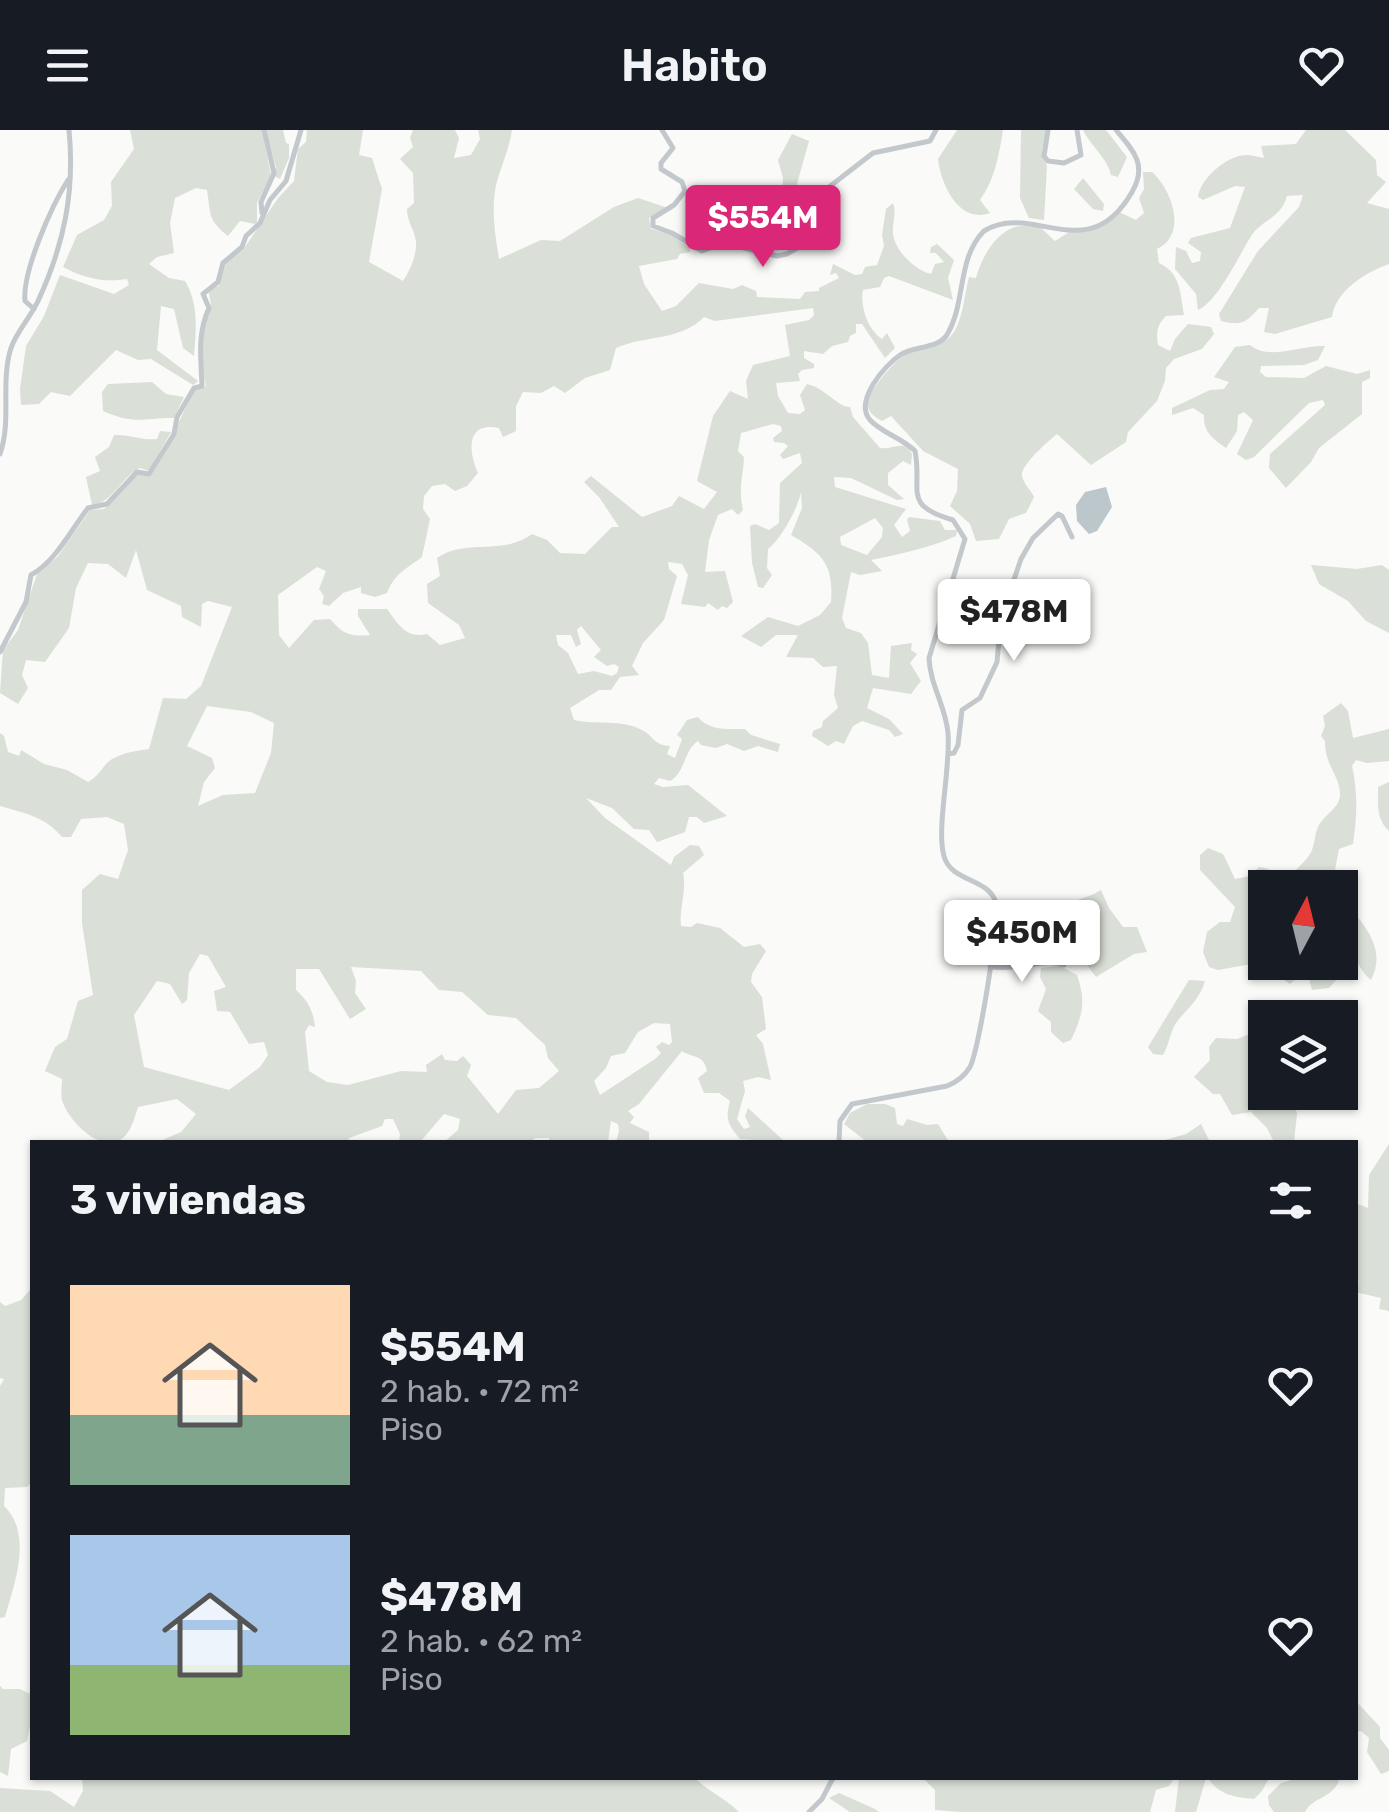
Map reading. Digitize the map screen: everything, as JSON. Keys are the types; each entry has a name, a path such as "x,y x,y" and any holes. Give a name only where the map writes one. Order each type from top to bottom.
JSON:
{"street":[{"path":"0,454 6,429 5,377 10,350 34,309 70,208 69,130"},
{"path":"0,652 26,602 31,575 58,550 88,508 107,504 137,472 149,474 174,434 176,417 194,388 202,386 199,354 202,322 209,308 203,294 218,282 221,267 260,224 261,202 274,173 264,130"},
{"path":"262,213 286,181 301,130"},
{"path":"662,130 672,148 660,164 661,169 682,182 684,192 674,205 652,220 653,226 702,251 724,242 777,256 797,248 820,219 829,187 870,154 930,142 936,130"},
{"path":"1048,130 1044,156 1059,164 1081,156 1077,130"},
{"path":"839,1140 843,1112 860,1100 932,1090 959,1081 972,1063 996,923 994,897 955,873 944,856 948,730 931,678 929,658 965,539 953,520 934,515 920,503 915,494 915,451 873,423 865,405 877,380 899,356 938,343 948,333 969,256 984,231 1008,224 1090,230 1107,222 1118,210 1133,190 1140,170 1133,150 1116,130"},
{"path":"34,309 25,301 24,280 56,201 70,178"},
{"path":"948,754 957,750 962,710 980,698 997,662 1002,604 1024,552 1058,514 1072,536"},
{"path":"990,966 1009,969 1050,962 1064,965"},
{"path":"809,1812 832,1780"}],"shaded area":[{"path":"130,130 262,130 271,175 257,203 257,222 240,221 228,236 213,220 207,190 196,188 175,198 170,223 174,253 157,257 149,264 169,278 185,281 193,299 194,356 183,348 174,309 161,306 157,350 198,381 193,385 151,359 138,360 116,350 70,396 51,392 39,404 21,405 26,346 44,316 60,275 114,294 129,285 127,279 94,279 63,267 77,235 104,220 112,206 111,182 134,149"},
{"path":"265,130 283,130 289,144 289,158 280,179 274,176 276,167"},
{"path":"307,130 363,130 359,155 372,158 382,189 369,262 403,281 413,262 416,242 407,209 414,203 413,173 400,159 413,147 413,130 455,130 459,138 454,158 471,155 480,139 478,130 512,130 496,185 494,222 499,259 541,240 560,241 614,207 638,198 668,208 649,218 651,229 670,234 690,252 677,259 639,266 644,284 662,311 676,306 699,283 733,289 742,285 756,291 757,297 800,299 805,292 819,291 839,278 836,273 830,275 833,264 855,275 862,274 865,267 877,265 884,246 886,209 893,203 893,234 907,259 931,274 935,264 944,262 936,253 930,253 937,244 954,260 948,278 953,300 889,276 880,287 863,290 869,323 882,339 887,333 895,348 885,358 862,324 856,324 856,333 848,342 832,346 823,354 804,351 804,358 814,368 802,370 798,374 800,381 776,383 788,413 800,414 805,410 800,395 807,384 850,407 853,417 880,448 904,446 912,454 911,465 903,461 888,473 888,485 904,499 897,500 851,478 834,477 835,487 906,509 894,525 902,537 910,531 909,517 940,521 945,530 957,530 956,536 936,544 871,560 882,571 860,575 851,572 842,618 846,628 861,633 868,643 872,675 889,678 891,646 912,643 911,650 917,654 910,663 921,681 911,694 873,688 867,708 889,719 903,734 895,737 889,730 862,721 853,726 844,744 836,741 828,746 812,736 838,708 834,695 837,666 823,667 813,658 786,657 798,635 776,635 761,647 741,636 768,617 798,626 820,615 831,602 830,578 824,561 791,535 802,508 801,492 788,523 768,549 767,568 772,575 763,588 758,587 750,526 769,530 779,523 780,483 802,463 800,453 783,459 780,455 788,446 774,442 773,438 782,431 781,426 773,424 741,433 738,451 744,457 743,510 738,515 732,509 718,515 709,540 705,572 725,571 733,602 718,610 708,603 705,607 681,604 688,575 682,564 668,562 677,576 664,620 643,643 632,666 639,675 620,677 611,690 599,690 570,708 574,720 626,724 642,730 670,746 667,754 675,758 682,739 677,735 687,720 698,717 713,727 745,729 751,735 780,744 778,752 758,746 744,751 727,744 716,748 701,745 698,741 675,777 670,781 659,778 654,784 688,785 727,816 704,823 689,817 685,832 657,842 649,830 634,829 612,808 586,798 605,818 671,865 674,857 690,845 699,846 704,855 683,873 681,926 697,923 720,928 744,947 760,944 766,951 751,982 762,997 766,1029 756,1035 763,1044 771,1080 758,1077 743,1081 745,1091 737,1119 744,1129 750,1127 745,1116 748,1108 783,1140 740,1139 729,1122 730,1101 719,1093 704,1093 698,1078 707,1071 705,1066 700,1059 682,1051 639,1104 628,1111 634,1117 630,1123 649,1132 649,1140 617,1140 618,1124 611,1121 608,1140 446,1140 458,1130 460,1119 444,1114 422,1140 399,1140 393,1119 385,1119 382,1126 348,1140 163,1140 181,1132 196,1114 177,1099 138,1107 126,1135 119,1140 99,1140 78,1125 67,1110 62,1101 62,1079 45,1071 55,1047 67,1039 78,1001 93,995 82,923 82,890 100,874 118,879 128,850 124,824 107,817 81,819 71,837 62,837 42,820 0,806 0,733 8,752 19,756 21,750 88,782 116,757 149,749 163,698 186,699 201,686 232,607 208,601 202,604 201,627 182,617 181,606 147,590 136,550 126,578 108,564 88,563 76,588 69,628 45,662 26,660 22,675 28,688 18,704 0,693 3,650 18,630 37,574 58,556 90,510 104,509 138,473 150,475 164,455 195,390 206,386 199,354 211,304 208,289 219,286 227,259 243,250 294,181 298,149 306,142","holes":["813,308 814,315 809,320 785,325 790,356 753,365 746,381 748,399 730,391 713,416 697,481 717,492 704,509 679,496 672,506 642,517 591,476 584,482 619,527 612,527 585,554 560,553 547,540 532,534 521,541 460,549 437,558 440,576 427,584 428,603 459,625 465,638 440,645 427,634 408,632 387,609 358,609 370,635 347,633 330,619 314,620 289,648 279,635 278,595 317,567 326,571 319,589 324,596 322,604 329,606 343,593 361,587 361,593 375,597 387,593 397,576 422,557 430,519 423,509 424,496 432,486 445,484 455,491 467,486 478,473 472,456 475,433 488,427 499,428 503,437 516,431 516,406 523,392 541,393 554,386 565,393 585,378 610,370 616,348 674,334 704,317 715,321","875,518 883,528 882,537 867,555 841,545 840,537","581,626 601,650 594,657 607,666 619,667 617,673 578,674 568,653 558,645 556,635 571,635 576,647 581,644 577,630","207,706 251,712 274,723 271,753 255,793 223,795 198,806 204,782 215,768 212,758 187,746","200,954 208,956 226,987 214,991 217,1011 230,1012 249,1044 264,1042 268,1055 260,1067 229,1090 144,1067 134,1015 157,981 170,984 182,1004 187,1000 189,973","351,967 421,971 439,990 462,992 488,1015 516,1018 545,1045 548,1058 559,1071 539,1088 516,1090 498,1114 467,1076 471,1065 463,1056 457,1061 445,1060 442,1054 426,1065 427,1072 401,1071 348,1085 327,1082 309,1071 305,1032 309,1025 315,1027 309,1006 296,990 296,969 319,969 350,1019 366,1009 355,993","654,1023 670,1024 672,1042 662,1042 656,1047 661,1053 655,1059 600,1095 594,1081 611,1056 625,1053 638,1032"]},
{"path":"957,130 1003,130 993,175 980,200 990,213 979,215 961,208 943,180 938,159"},
{"path":"1021,130 1047,130 1042,150 1047,166 1044,220 1029,218 1020,198"},
{"path":"1083,130 1106,130 1127,157 1118,177 1111,175"},
{"path":"1306,130 1345,130 1376,160 1377,175 1386,182 1367,203 1389,209 1389,264 1362,277 1345,291 1332,317 1275,334 1264,332 1269,308 1259,308 1243,322 1221,321 1219,314 1258,251 1299,207 1303,195 1287,196 1280,210 1254,232 1213,298 1198,310 1196,294 1175,269 1176,247 1186,251 1192,263 1200,261 1201,252 1188,243 1191,238 1230,228 1245,187 1235,186 1203,200 1198,197 1204,183 1231,159 1247,155 1264,158 1261,146 1296,144"},
{"path":"792,134 809,141 793,198 782,193 778,160"},
{"path":"1143,172 1152,172 1171,200 1172,233 1157,249 1159,263 1172,272 1178,284 1184,315 1163,319 1158,329 1158,345 1170,351 1188,324 1211,327 1214,334 1202,349 1174,359 1166,368 1157,401 1128,432 1126,442 1091,465 1057,434 1025,466 1022,476 1034,497 1026,513 1009,519 999,539 976,541 970,524 950,506 957,491 958,469 923,451 891,416 882,421 875,417 867,398 903,356 918,347 945,340 954,332 969,277 976,278 985,255 1001,235 1015,227 1040,227 1055,241 1074,229 1091,228 1119,212 1136,220 1144,213 1139,198 1144,189"},
{"path":"1083,178 1104,204 1103,211 1093,209 1074,189"},
{"path":"751,189 762,200 786,207 769,240 763,241 751,224 714,238 710,235 726,215 711,215 714,202"},
{"path":"1250,345 1266,352 1325,346 1318,360 1304,365 1261,366 1260,372 1266,377 1304,378 1326,366 1357,374 1370,370 1370,378 1362,382 1362,414 1319,448 1286,488 1269,468 1270,454 1325,405 1323,400 1309,403 1254,457 1246,460 1237,454 1253,420 1244,412 1238,415 1237,431 1226,448 1207,431 1204,415 1193,408 1172,415 1172,408 1210,390 1224,389 1229,382 1214,377 1235,347"},
{"path":"152,382 166,394 184,397 174,418 131,419 103,411 102,392 108,384"},
{"path":"160,431 171,432 149,471 140,468 106,499 92,505 86,477 100,471 95,457 109,447 114,435 157,439"},
{"path":"1106,487 1112,507 1097,531 1089,534 1077,521 1076,505 1085,492"},
{"path":"1311,565 1357,569 1382,565 1389,570 1389,633 1366,621 1348,601 1319,584"},
{"path":"1341,703 1348,711 1353,738 1389,729 1389,761 1356,760 1352,766 1356,805 1353,844 1339,849 1335,870 1296,870 1310,854 1318,827 1335,808 1340,794 1321,736 1323,716"},
{"path":"1389,782 1389,831 1380,816 1378,787"},
{"path":"1208,848 1223,854 1235,879 1248,876 1248,965 1218,970 1209,967 1203,952 1207,932 1220,922 1230,922 1235,907 1200,870 1200,855"},
{"path":"1101,890 1123,927 1137,927 1147,952 1134,954 1096,977 1074,948 1051,957 1047,951 1053,931 1047,927 1047,912"},
{"path":"1358,918 1376,952 1371,980 1358,963"},
{"path":"1060,966 1077,975 1082,993 1081,1015 1075,1031 1071,1040 1063,1043 1051,1032 1051,1022 1038,1011 1046,989 1040,977 1041,968"},
{"path":"1189,980 1205,981 1174,1027 1163,1055 1153,1054 1148,1047"},
{"path":"1309,980 1336,980 1329,988 1312,990"},
{"path":"1248,1035 1248,1110 1296,1110 1294,1140 1273,1140 1251,1112 1232,1115 1220,1094 1213,1094 1194,1077 1210,1060 1209,1047 1216,1038 1237,1039"},
{"path":"867,1104 885,1104 895,1108 897,1124 903,1126 907,1119 938,1124 948,1140 864,1140 844,1124 850,1113"},
{"path":"1201,1124 1209,1140 1165,1140 1186,1134"},
{"path":"1389,1144 1389,1311 1379,1309 1381,1298 1358,1293 1358,1204 1368,1208 1369,1175"},
{"path":"30,1290 30,1484 5,1488 4,1506 13,1517 20,1544 13,1589 5,1617 0,1618 0,1386 4,1379 0,1378 0,1302 5,1306 21,1300"},
{"path":"0,1686 30,1694 30,1727 27,1741 11,1749 8,1776 0,1772"},
{"path":"1358,1703 1380,1727 1380,1738 1389,1750 1389,1771 1381,1774 1367,1752 1369,1738 1358,1732"},
{"path":"82,1780 698,1780 739,1812 0,1812 0,1788 50,1791 74,1807 83,1791"},
{"path":"925,1780 1173,1780 1169,1786 1156,1790 1150,1812 935,1810 935,1790"},
{"path":"1179,1780 1205,1780 1196,1812 1175,1812"},
{"path":"1210,1780 1268,1780 1254,1799 1217,1788"},
{"path":"1339,1781 1305,1812 1274,1812 1268,1796 1281,1783"},
{"path":"839,1793 879,1812 850,1812 829,1798"}]}
